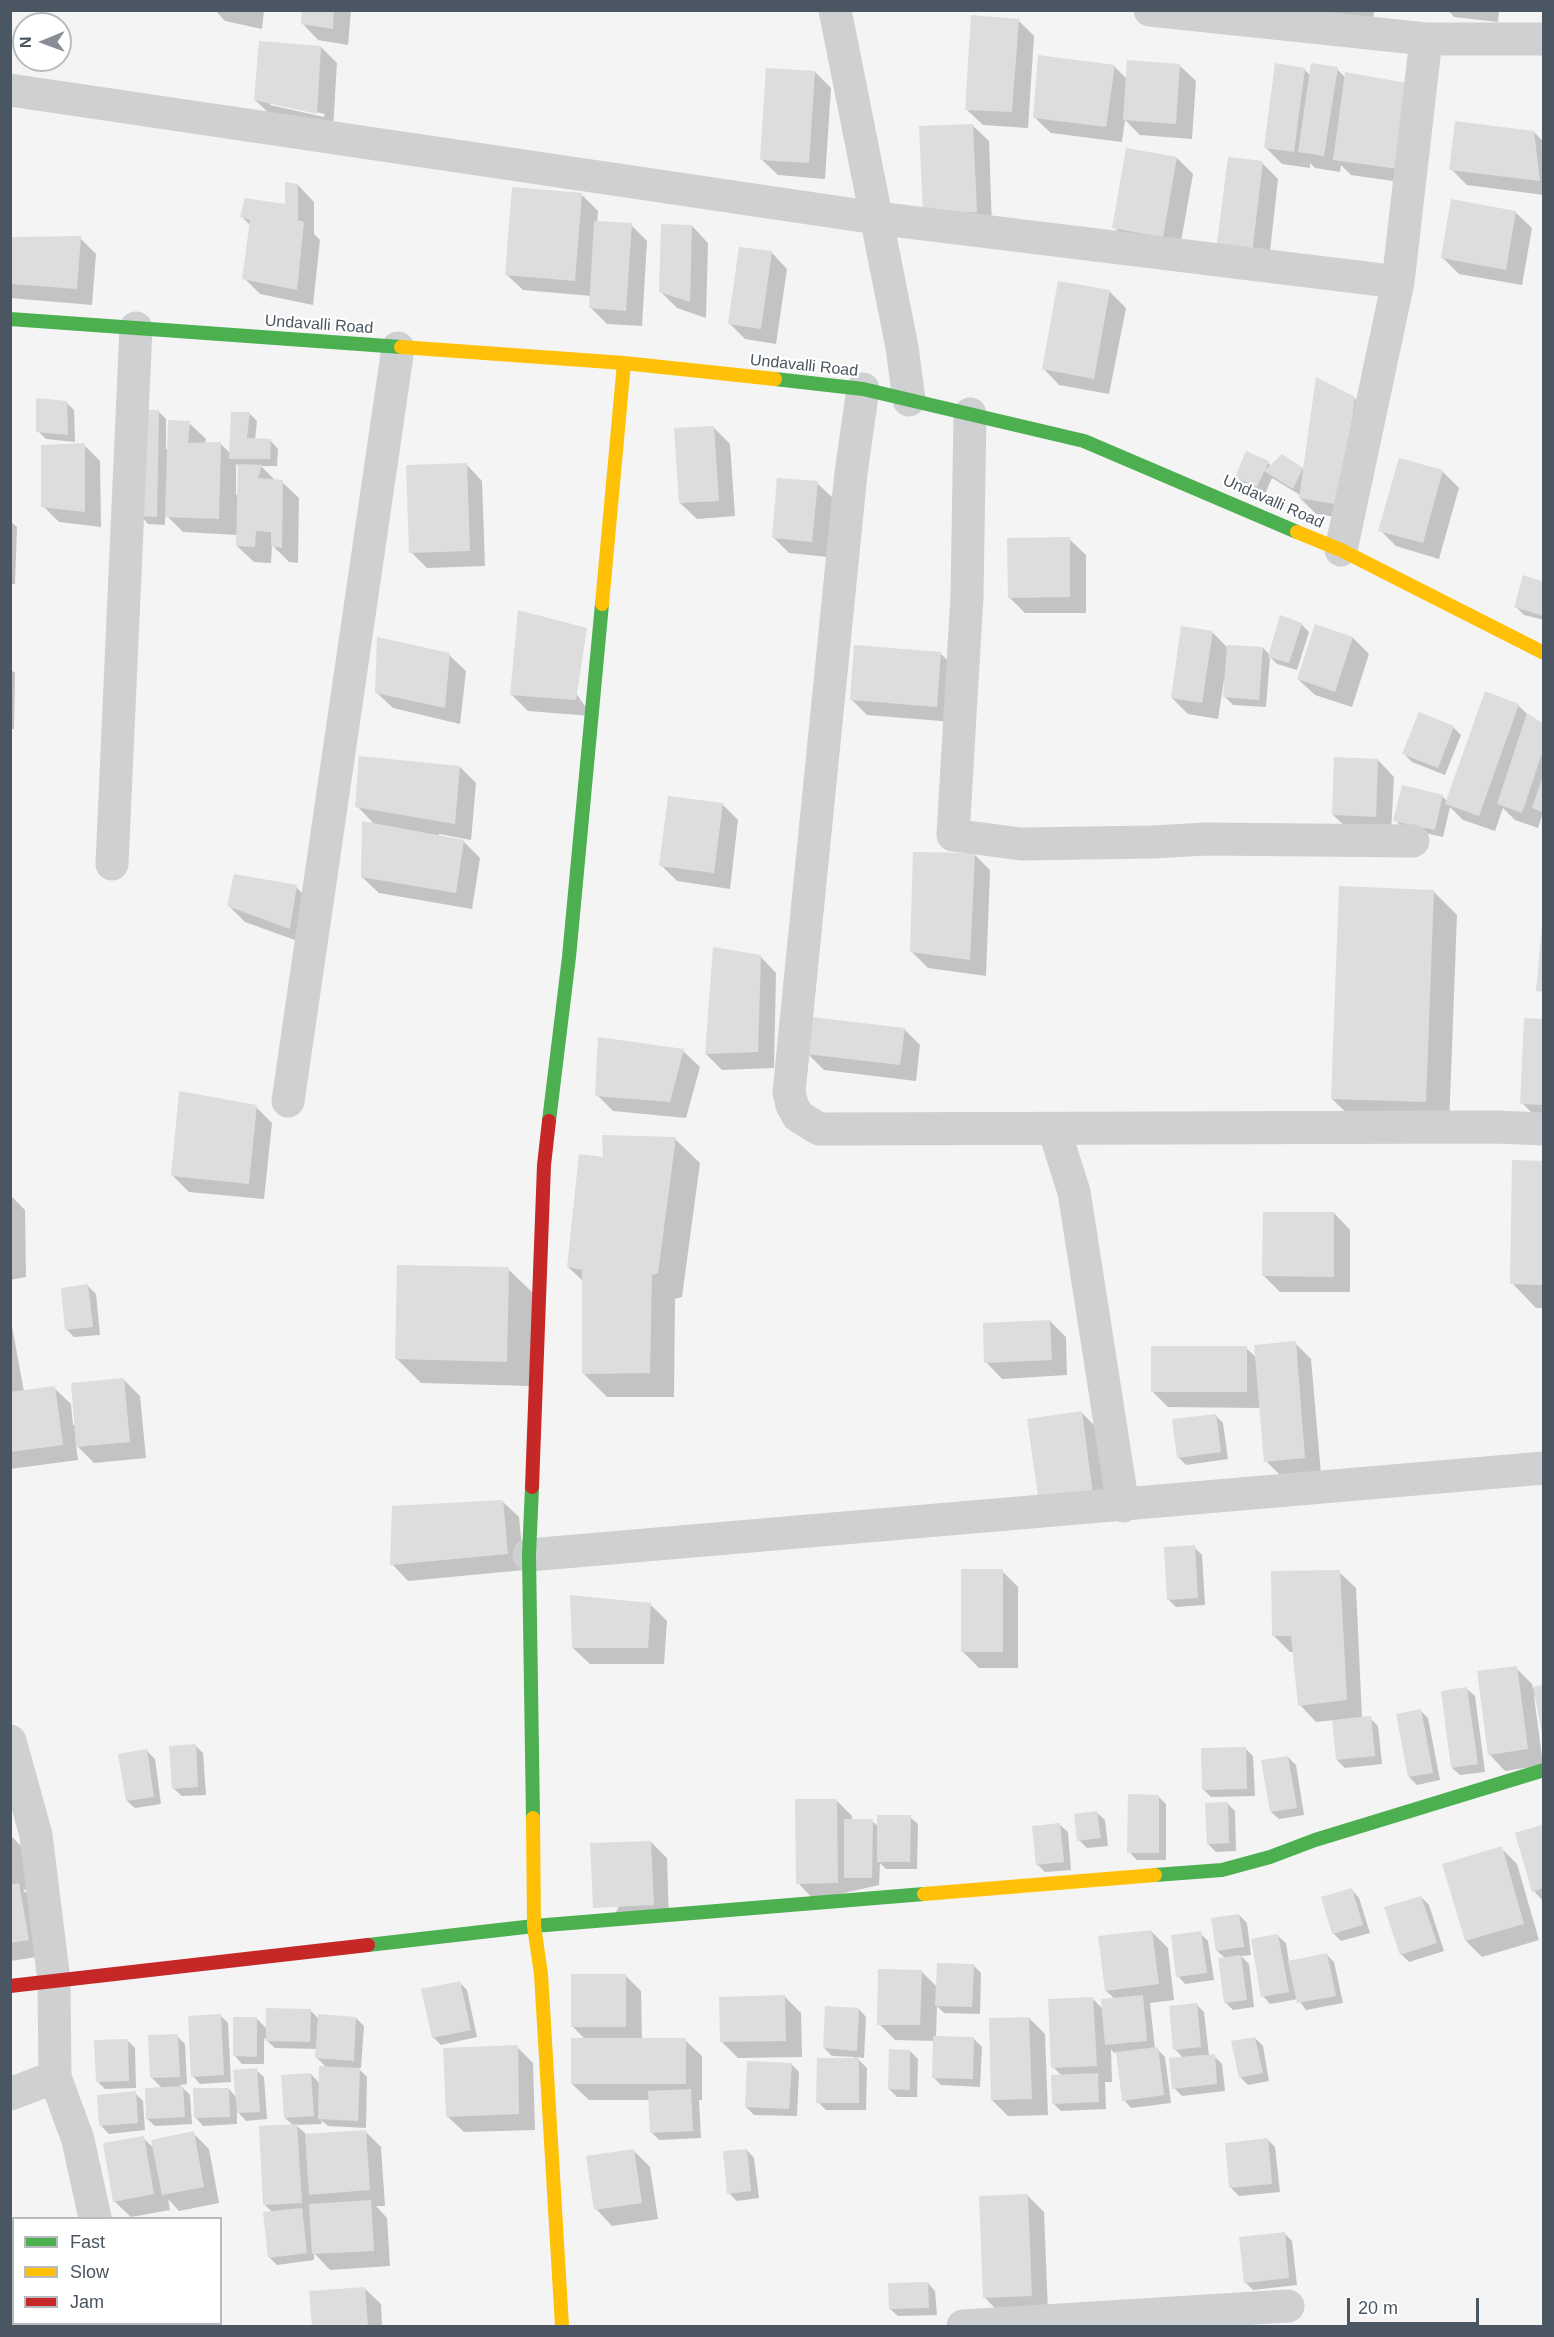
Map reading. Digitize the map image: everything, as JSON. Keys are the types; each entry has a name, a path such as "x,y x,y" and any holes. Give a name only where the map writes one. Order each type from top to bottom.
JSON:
{"street":[{"path":"835,10 902,347 909,400"},
{"path":"1150,10 1426,39 1544,39"},
{"path":"1341,550 1398,282 1426,39"},
{"path":"10,90 876,218 1398,282"},
{"name":"Undavalli Road","path":"10,319 624,363 863,389 1084,441 1341,550 1544,653"},
{"path":"112,864 136,328"},
{"path":"288,1101 398,348"},
{"path":"562,2326 541,1974 534,1926 530,1556 544,1165 569,957 624,363"},
{"path":"863,389 848,497 790,1080 789,1092 798,1116 819,1128 1497,1127 1544,1129"},
{"path":"970,414 967,596 953,835 1021,844 1206,839 1413,841"},
{"path":"1054,1129 1074,1192 1123,1506"},
{"path":"530,1556 1544,1468"},
{"path":"10,1742 36,1835 54,1981 55,2077 78,2140 95,2217"},
{"path":"10,1986 534,1926 1222,1870 1270,1857 1315,1840 1544,1770"},
{"path":"10,2094 55,2077"},
{"path":"963,2326 1288,2306"}],"building":[{"path":"302,10 334,10 333,29 301,24"},
{"path":"971,15 1019,19 1012,112 965,110"},
{"path":"259,41 321,46 317,114 254,100"},
{"path":"1038,55 1115,65 1106,127 1033,118"},
{"path":"1127,60 1180,64 1176,124 1123,120"},
{"path":"1275,63 1305,68 1294,152 1264,148"},
{"path":"1311,63 1338,67 1324,156 1298,152"},
{"path":"766,68 815,71 809,163 760,160"},
{"path":"1345,72 1412,84 1399,169 1333,160"},
{"path":"1455,121 1534,131 1540,181 1449,170"},
{"path":"973,124 977,212 923,214 919,126"},
{"path":"1126,148 1177,157 1163,237 1112,228"},
{"path":"1228,157 1263,161 1252,254 1216,250"},
{"path":"285,182 298,184 298,220 304,222 297,290 242,279 250,220 240,217 245,198 285,204"},
{"path":"512,187 582,193 575,281 505,275"},
{"path":"1451,199 1516,211 1506,270 1441,258"},
{"path":"594,221 632,223 626,311 589,308"},
{"path":"661,224 692,225 690,302 659,292"},
{"path":"81,236 77,289 10,284 10,237"},
{"path":"739,247 772,251 761,329 728,324"},
{"path":"1058,281 1110,290 1094,379 1042,369"},
{"path":"1316,377 1355,397 1340,505 1299,498"},
{"path":"36,398 67,401 68,435 36,432"},
{"path":"142,410 159,410 157,517 139,516"},
{"path":"231,412 250,412 247,438 271,439 270,459 229,459"},
{"path":"168,420 190,421 188,443 221,442 219,519 165,517"},
{"path":"714,426 719,501 679,503 674,428"},
{"path":"85,443 85,512 41,507 41,445"},
{"path":"1246,451 1269,461 1257,487 1235,477"},
{"path":"1282,454 1303,468 1293,489 1264,471"},
{"path":"1399,458 1443,470 1423,543 1378,531"},
{"path":"467,463 470,551 409,553 406,465"},
{"path":"238,464 262,465 258,478 283,480 282,548 271,546 271,532 256,531 255,547 236,546"},
{"path":"777,478 818,481 812,542 772,538"},
{"path":"1070,537 1070,597 1008,598 1007,538"},
{"path":"1523,575 1544,582 1544,616 1514,607"},
{"path":"518,610 587,628 576,700 510,695"},
{"path":"1280,615 1302,623 1289,663 1268,657"},
{"path":"1315,624 1353,637 1335,692 1297,679"},
{"path":"1181,626 1213,631 1202,703 1171,698"},
{"path":"377,637 450,653 445,708 375,693"},
{"path":"854,645 941,652 937,707 850,700"},
{"path":"1227,645 1263,647 1259,700 1223,697"},
{"path":"1485,691 1519,704 1479,816 1445,804"},
{"path":"1419,712 1454,726 1438,768 1402,754"},
{"path":"1527,713 1544,724 1544,747 1522,813 1497,804"},
{"path":"359,756 460,766 455,824 355,807"},
{"path":"1334,757 1378,759 1376,817 1332,815"},
{"path":"1544,776 1544,813 1532,808"},
{"path":"1402,785 1443,795 1435,830 1393,821"},
{"path":"668,796 723,803 714,873 659,866"},
{"path":"362,821 464,840 456,893 361,877"},
{"path":"913,852 975,853 970,960 910,952"},
{"path":"234,874 297,885 290,929 227,906"},
{"path":"1339,886 1434,890 1426,1102 1331,1099"},
{"path":"1542,926 1544,926 1544,992 1536,991"},
{"path":"713,947 761,955 758,1052 705,1054"},
{"path":"812,1017 905,1028 900,1065 806,1054"},
{"path":"1524,1018 1544,1019 1544,1105 1520,1104"},
{"path":"598,1037 684,1049 670,1102 595,1096"},
{"path":"179,1091 257,1105 249,1184 171,1176"},
{"path":"602,1135 676,1137 658,1273 652,1275 650,1373 582,1374 582,1270 567,1267 579,1154 603,1157"},
{"path":"1512,1160 1544,1161 1544,1285 1510,1284"},
{"path":"1263,1212 1334,1212 1334,1277 1262,1276"},
{"path":"397,1265 509,1267 507,1362 395,1359"},
{"path":"88,1284 93,1327 65,1330 61,1288"},
{"path":"1050,1320 1052,1360 984,1363 983,1323"},
{"path":"1296,1341 1305,1458 1264,1462 1254,1345"},
{"path":"1151,1346 1247,1346 1247,1392 1151,1392"},
{"path":"124,1378 130,1442 76,1447 71,1383"},
{"path":"55,1386 63,1445 10,1452 10,1392"},
{"path":"1082,1411 1093,1495 1039,1503 1027,1419"},
{"path":"1216,1414 1221,1452 1177,1458 1172,1419"},
{"path":"503,1500 508,1554 390,1565 392,1506"},
{"path":"1195,1545 1198,1598 1167,1600 1164,1547"},
{"path":"961,1569 1003,1569 1003,1652 961,1652"},
{"path":"1340,1570 1347,1700 1298,1706 1291,1636 1272,1636 1271,1571"},
{"path":"570,1595 651,1603 648,1648 572,1648"},
{"path":"1517,1666 1528,1749 1488,1755 1477,1671"},
{"path":"1544,1684 1544,1733 1542,1733 1533,1687"},
{"path":"1467,1687 1478,1764 1451,1768 1441,1691"},
{"path":"1421,1709 1433,1773 1408,1777 1396,1714"},
{"path":"1371,1716 1375,1756 1336,1760 1332,1720"},
{"path":"196,1744 198,1787 172,1789 169,1746"},
{"path":"1246,1747 1247,1789 1202,1790 1201,1748"},
{"path":"147,1749 154,1797 126,1801 118,1754"},
{"path":"1288,1756 1297,1808 1270,1812 1261,1760"},
{"path":"1128,1794 1159,1795 1159,1853 1127,1853"},
{"path":"795,1799 837,1799 838,1883 796,1884"},
{"path":"1228,1802 1229,1843 1207,1844 1205,1803"},
{"path":"1097,1811 1101,1838 1077,1841 1074,1814"},
{"path":"877,1815 911,1815 910,1862 877,1862"},
{"path":"844,1819 873,1819 872,1878 844,1878"},
{"path":"1060,1823 1064,1862 1036,1865 1032,1826"},
{"path":"1541,1825 1544,1835 1544,1888 1532,1892 1515,1833"},
{"path":"651,1841 654,1905 593,1908 590,1843"},
{"path":"1502,1846 1524,1924 1465,1941 1442,1864"},
{"path":"19,1883 29,1940 10,1943 10,1885"},
{"path":"1352,1888 1363,1925 1332,1934 1321,1897"},
{"path":"1421,1896 1437,1943 1400,1955 1384,1907"},
{"path":"1239,1914 1244,1947 1216,1951 1211,1918"},
{"path":"1152,1930 1159,1984 1105,1991 1098,1936"},
{"path":"1201,1931 1207,1973 1176,1977 1171,1935"},
{"path":"1278,1934 1289,1992 1261,1997 1251,1939"},
{"path":"1327,1953 1336,1996 1297,2003 1288,1961"},
{"path":"1241,1955 1247,2000 1224,2003 1218,1958"},
{"path":"937,1963 974,1964 972,2007 935,2006"},
{"path":"878,1969 922,1970 920,2025 877,2025"},
{"path":"571,1974 626,1974 626,2027 571,2027"},
{"path":"460,1981 471,2030 432,2038 421,1989"},
{"path":"785,1995 786,2041 720,2042 719,1997"},
{"path":"1143,1995 1147,2041 1105,2045 1101,1999"},
{"path":"1093,1997 1097,2066 1051,2068 1048,1999"},
{"path":"1197,2003 1201,2047 1173,2050 1169,2006"},
{"path":"825,2006 859,2008 857,2051 823,2048"},
{"path":"266,2008 311,2009 310,2042 266,2041"},
{"path":"221,2014 224,2075 191,2077 188,2016"},
{"path":"318,2014 356,2017 354,2061 315,2058"},
{"path":"233,2017 257,2017 257,2057 233,2056"},
{"path":"1029,2017 1032,2099 991,2100 989,2018"},
{"path":"178,2034 180,2077 150,2078 148,2035"},
{"path":"933,2036 974,2037 973,2079 932,2078"},
{"path":"1255,2037 1263,2073 1239,2078 1231,2041"},
{"path":"571,2038 686,2038 686,2084 571,2084"},
{"path":"128,2039 129,2081 96,2082 94,2040"},
{"path":"518,2045 519,2114 446,2117 443,2048"},
{"path":"1158,2047 1164,2095 1122,2101 1116,2052"},
{"path":"889,2049 910,2050 910,2090 888,2089"},
{"path":"1215,2054 1217,2084 1172,2089 1169,2058"},
{"path":"817,2058 859,2058 859,2103 816,2103"},
{"path":"747,2061 792,2063 789,2109 745,2107"},
{"path":"319,2066 360,2068 358,2121 318,2119"},
{"path":"257,2068 260,2112 237,2113 233,2070"},
{"path":"311,2073 314,2116 284,2118 281,2075"},
{"path":"1098,2073 1099,2102 1052,2104 1051,2075"},
{"path":"183,2086 185,2117 146,2119 145,2088"},
{"path":"193,2088 229,2088 230,2117 194,2118"},
{"path":"691,2089 693,2131 650,2133 648,2091"},
{"path":"136,2091 138,2123 99,2126 97,2095"},
{"path":"297,2124 302,2203 263,2205 259,2126"},
{"path":"366,2130 370,2190 309,2195 305,2134"},
{"path":"194,2131 204,2187 162,2195 151,2140"},
{"path":"144,2136 154,2194 113,2202 103,2143"},
{"path":"1268,2138 1272,2184 1229,2188 1225,2143"},
{"path":"634,2149 642,2203 594,2210 586,2156"},
{"path":"747,2149 751,2191 727,2194 723,2151"},
{"path":"1028,2194 1032,2296 983,2298 979,2196"},
{"path":"371,2200 374,2251 312,2254 309,2204"},
{"path":"302,2208 307,2253 268,2258 263,2212"},
{"path":"1285,2232 1289,2278 1244,2283 1239,2237"},
{"path":"928,2282 929,2308 889,2309 888,2283"},
{"path":"365,2287 368,2326 312,2326 309,2291"},
{"path":"204,2325 205,2326 142,2326"}],"traffic: fast":[{"path":"10,319 401,347"},
{"path":"775,379 863,389 1084,441 1297,532"},
{"path":"549,1121 569,957 602,604"},
{"path":"532,1487 529,1555 533,1818"},
{"path":"1155,1875 1222,1870 1270,1857 1315,1840 1544,1770"},
{"path":"368,1945 534,1926 924,1894"}],"traffic: slow":[{"path":"401,347 624,363 775,379"},
{"path":"602,604 624,363"},
{"path":"1297,532 1341,550 1544,653"},
{"path":"533,1818 534,1926 541,1974 562,2326"},
{"path":"924,1894 1155,1875"}],"traffic: jam":[{"path":"532,1487 544,1165 549,1121"},
{"path":"10,1986 368,1945"}]}
